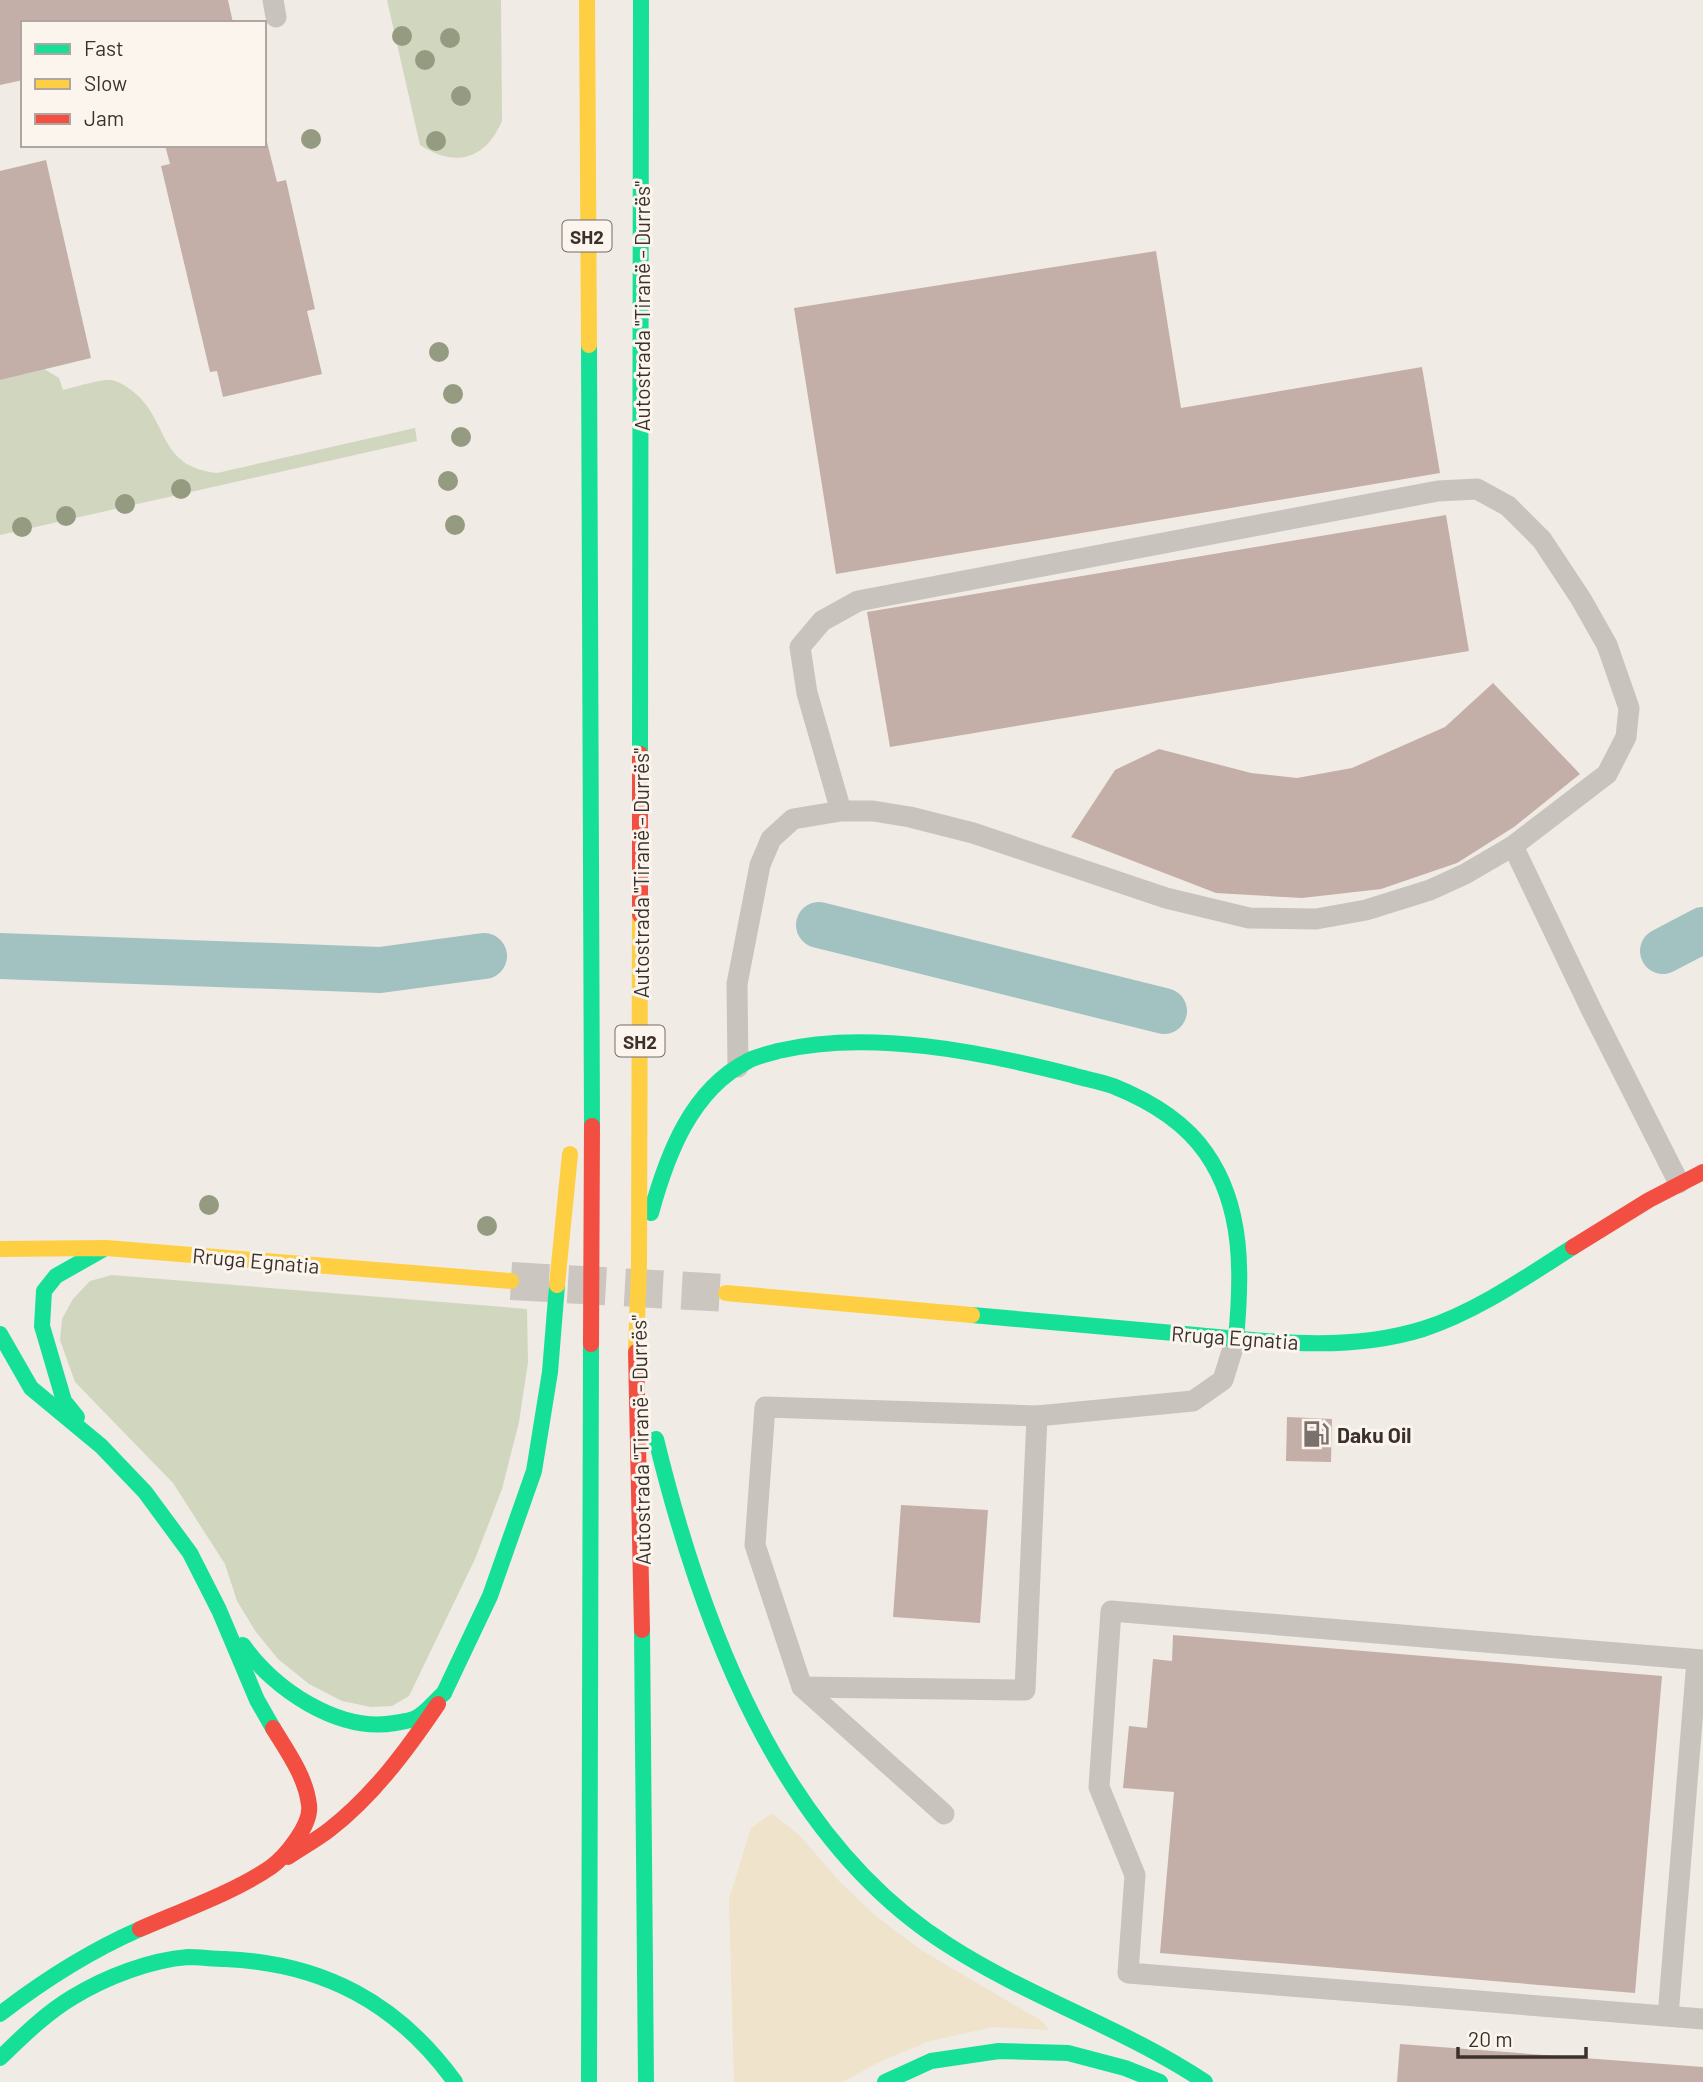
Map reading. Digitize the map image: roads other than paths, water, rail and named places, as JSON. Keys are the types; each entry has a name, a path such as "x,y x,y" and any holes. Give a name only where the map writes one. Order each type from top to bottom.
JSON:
{"main road":[{"name":"SH2","path":"587,0 592,989 589,2082"},
{"name":"Autostrada \"Tiranë - Durrës\"","path":"641,0 639,1262 636,1349 641,1519 646,2082"},
{"path":"577,1098 592,989"},
{"path":"639,1262 658,1184 675,1144 689,1116 717,1083 748,1060 791,1047 837,1041 884,1041 1016,1061 1113,1086 1179,1122 1206,1153 1232,1204 1241,1290 1236,1338"},
{"path":"0,2014 42,1982 108,1942 234,1887 328,1831 364,1799 396,1765 444,1693 491,1596 534,1471 550,1372 572,1137"},
{"name":"Rruga Egnatia","path":"726,1293 1236,1338 1336,1344 1382,1339 1421,1330 1466,1310 1524,1279 1679,1183 1703,1172"},
{"path":"100,1446 64,1401 42,1326 44,1292 56,1276 106,1248"},
{"name":"Rruga Egnatia","path":"0,1249 106,1248 511,1281"},
{"path":"0,1334 31,1388"},
{"path":"636,1349 666,1485 702,1600 744,1696 790,1780 827,1833 873,1888 922,1928 999,1976 1145,2046 1205,2082"},
{"path":"0,1363 100,1446 145,1492 190,1553 219,1610 257,1700 301,1775 310,1807 302,1833 273,1866"},
{"path":"219,1610 254,1661 299,1698 344,1721 382,1726 415,1719 444,1693"},
{"path":"0,2058 32,2028 74,1996 128,1972 183,1958 243,1960 304,1970 361,1995 405,2026 443,2063 456,2082"},
{"path":"884,2082 931,2061 999,2050 1068,2053 1125,2068 1160,2082"}],"lane":[{"path":"738,1067 737,984 760,865 771,839 793,819 841,811 873,811 910,817 974,833 1122,884 1248,918 1316,919 1366,910 1430,890 1465,874 1513,846 1607,774 1626,737 1629,708 1607,645 1581,599 1542,540 1508,506 1477,489 1438,491 858,601 822,621 800,647 807,694 841,811"},
{"path":"1513,846 1679,1183"},
{"path":"944,1814 802,1687 755,1545 765,1407 1037,1416 1193,1401 1223,1380 1236,1338"},
{"path":"802,1687 1026,1690 1037,1416"},
{"path":"1668,2017 1700,1660 1111,1611 1098,1787 1135,1875 1128,1972 1668,2017 1703,2019"}],"waterway":[{"path":"819,925 1164,1011"},
{"path":"1663,951 1703,930"},
{"path":"0,956 380,970 484,956"}],"tunnel":[{"path":"511,1281 726,1293"}],"place":[{"name":"Daku Oil","path":"1316,1434"}]}
